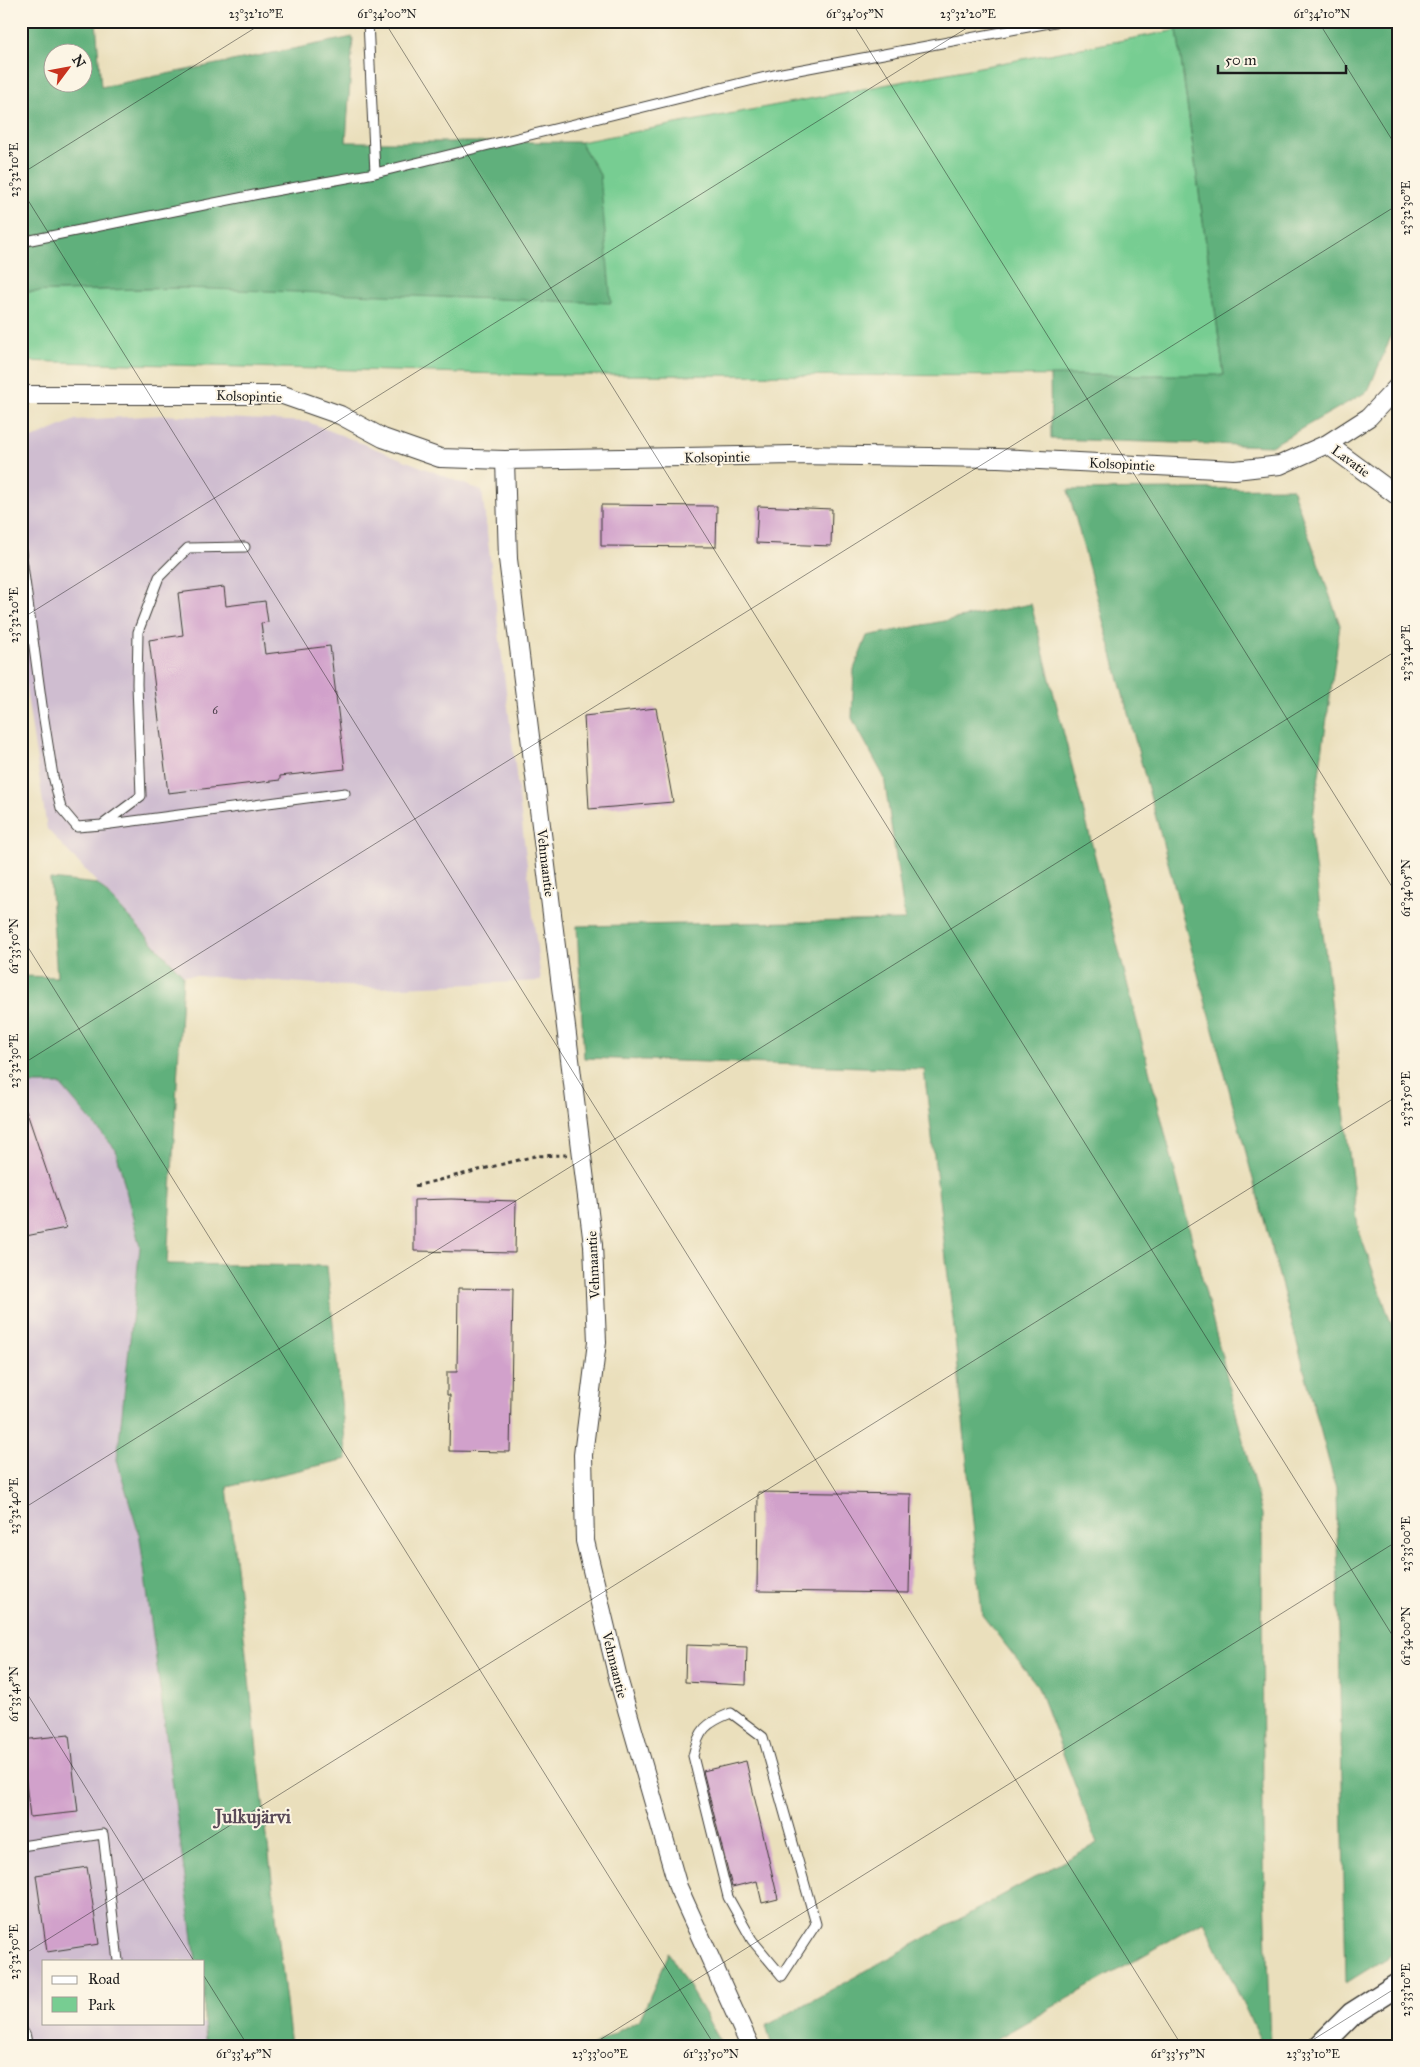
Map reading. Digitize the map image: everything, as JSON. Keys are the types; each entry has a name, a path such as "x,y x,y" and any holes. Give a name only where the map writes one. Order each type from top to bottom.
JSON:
{"street":[{"name":"Kolsopintie","path":"21,395 283,395 340,415 383,438 440,458 505,460 804,456 998,458 1235,470 1280,465 1326,444 1368,417 1399,385"},
{"name":"Lavatie","path":"1326,444 1399,497"},
{"name":"Vehmaantie","path":"505,460 508,559 594,1246 597,1342 583,1455 585,1541 618,1678 678,1888 750,2046"},
{"path":"1320,2046 1352,2014 1399,1984"},
{"path":"21,2036 22,2046"}],"lane":[{"path":"368,21 375,173"},
{"path":"21,242 269,192 375,173 782,73 1060,21"},
{"path":"102,825 141,796 137,684 138,632 159,577 188,548 245,547"},
{"path":"21,551 53,776 61,808 77,827 345,793"},
{"path":"731,1713 763,1737 816,1924 782,1976 752,1940 728,1898 693,1756 697,1738 710,1722 731,1713"},
{"path":"21,1846 104,1834 118,1960"}],"path":[{"path":"415,1186 535,1156 582,1155"}],"shaded area":[{"path":"163,415 308,422 482,491 541,981 377,988 183,975 47,829 21,655 21,439 33,438 75,420"},
{"path":"21,1083 60,1084 116,1150 140,1247 117,1460 140,1538 196,1960 42,1960 42,2024 204,2024 207,2046 21,2046"}],"green space":[{"path":"21,21 96,21 101,87 353,37 346,142 580,142 600,175 611,303 181,288 21,292"},
{"path":"1179,21 1399,21 1399,318 1368,391 1271,446 1051,439 1050,375 1224,375 1177,30"},
{"path":"1177,30 1224,376 540,375 21,361 21,292 181,288 600,175 580,142"},
{"path":"1292,488 1340,625 1311,832 1358,1228 1399,1346 1399,1950 1346,1983 1336,1488 1068,490"},
{"path":"1031,604 1262,1515 1263,1828 1270,2046 1263,2046 1204,1921 984,2046 772,2046 766,2026 1097,1843 1037,1685 982,1615 954,1328 924,1069 584,1058 577,926 905,920 884,777 852,718 854,669 867,636"},
{"path":"50,879 98,884 183,975 167,1264 327,1266 347,1459 227,1487 291,2046 207,2046 204,2024 205,1960 196,1960 140,1538 117,1460 140,1247 116,1150 60,1084 21,1084 21,976 57,977"},
{"path":"669,1953 718,2037 721,2046 592,2046 640,2019"}],"building":[{"path":"601,505 717,506 716,547 601,546"},
{"path":"758,506 832,509 831,546 756,543"},
{"path":"224,587 226,606 265,601 268,622 261,623 265,654 330,646 345,769 280,776 280,780 168,793 149,640 183,635 178,593"},
{"path":"656,708 673,802 589,809 584,716"},
{"path":"21,1104 24,1104 66,1228 26,1236 21,1223"},
{"path":"414,1200 516,1201 515,1253 414,1251"},
{"path":"458,1288 513,1289 510,1452 449,1451 450,1395 447,1395 447,1372 457,1372"},
{"path":"758,1492 911,1494 909,1593 757,1591"},
{"path":"686,1645 747,1647 746,1685 685,1682"},
{"path":"69,1735 78,1812 30,1817 21,1740"},
{"path":"746,1761 778,1899 762,1903 757,1881 732,1887 703,1771"},
{"path":"87,1867 99,1944 47,1952 36,1875"}],"district":[{"name":"Julkujärvi","path":"253,1816"}]}
